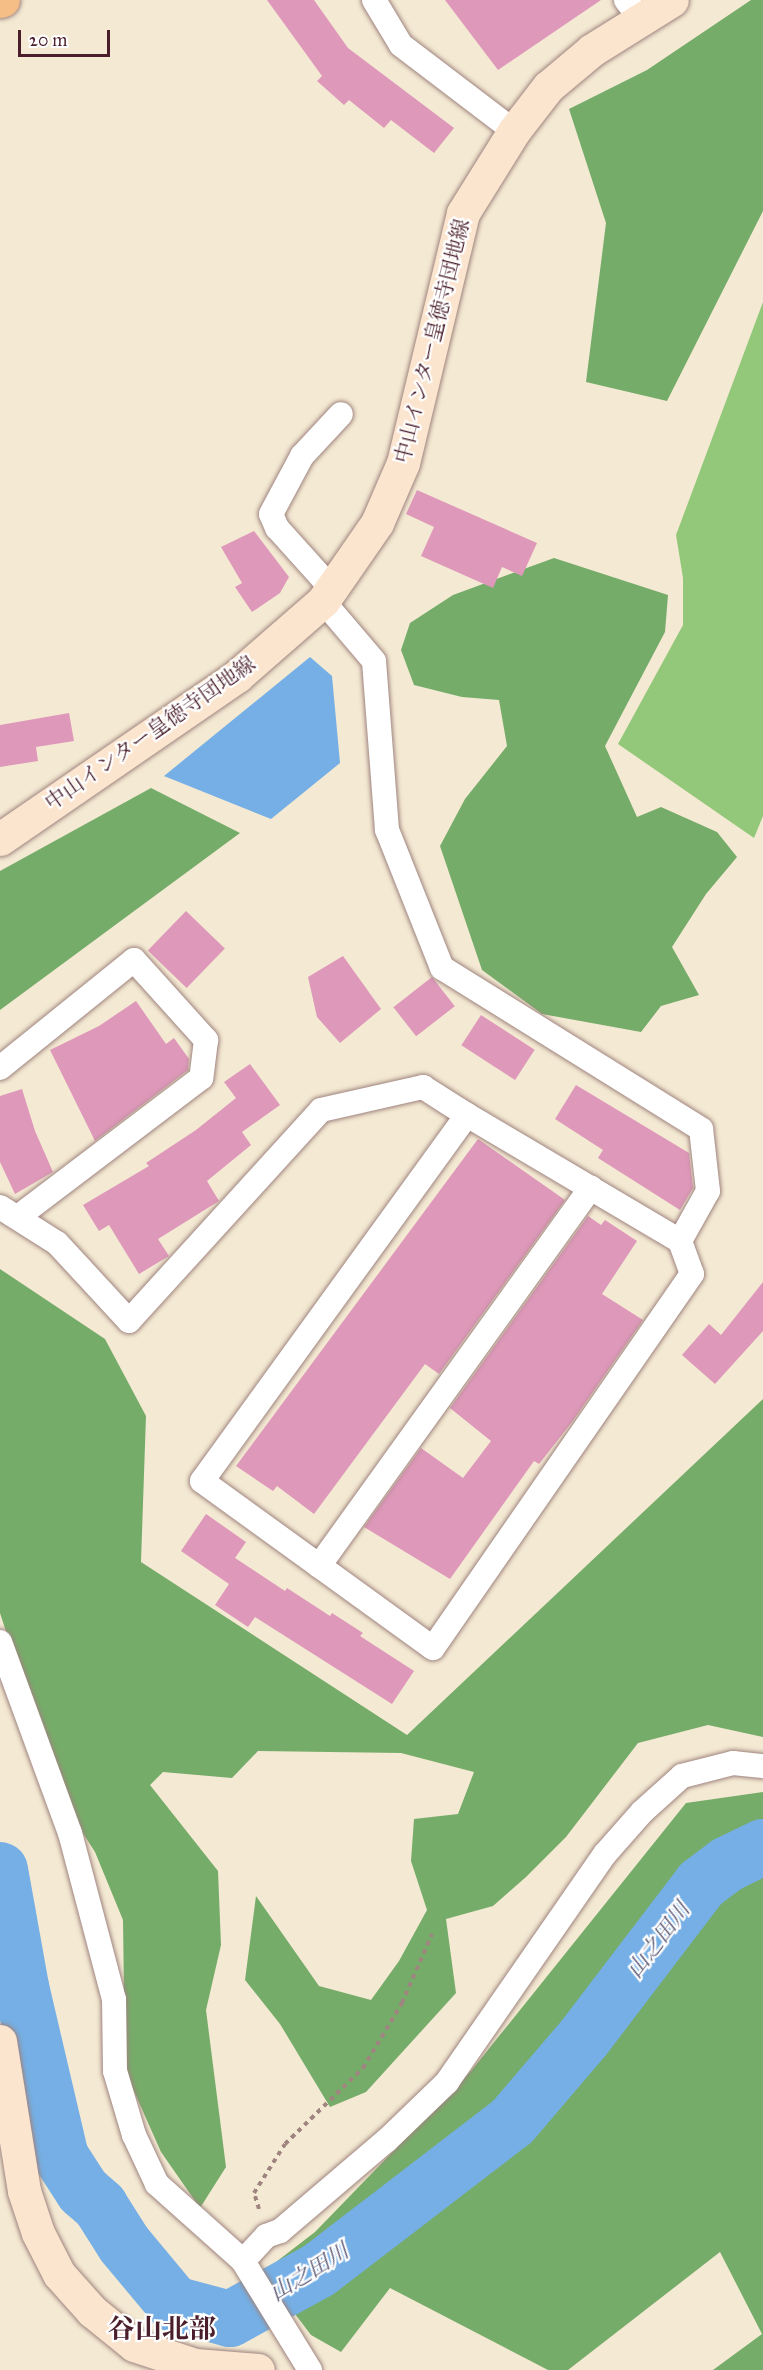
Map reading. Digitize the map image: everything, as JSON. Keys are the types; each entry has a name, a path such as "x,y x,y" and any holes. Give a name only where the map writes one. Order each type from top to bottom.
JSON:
{"street":[{"path":"374,0 401,45 514,131"},
{"name":"中山インター皇徳寺団地線","path":"0,839 237,675 328,595 377,523 403,463 463,213 514,131 548,87 592,50 633,9 672,0"},
{"path":"341,414 302,456 271,514 277,528 374,661 387,830 442,968 701,1129 708,1191 680,1241"},
{"path":"0,1068 134,960 206,1040 201,1078 9,1212 57,1243 129,1321 321,1110 423,1087 680,1241 692,1274 434,1648 202,1481 467,1115"},
{"path":"319,1566 591,1188"},
{"path":"0,1642 73,1844 114,1999 116,2071 134,2135 156,2184 243,2261 310,2370"},
{"path":"243,2261 266,2236 280,2231 327,2192 447,2082 605,1854 642,1812 682,1776 733,1763 763,1766"},
{"path":"0,2041 24,2191 38,2233 59,2274 92,2311 134,2344 195,2365 258,2370"}],"path":[{"path":"266,2236 254,2193 285,2144 363,2068 402,2003 432,1934"}],"green space":[{"path":"751,0 763,0 763,211 667,401 586,382 606,223 569,109 647,70"},
{"path":"763,302 763,816 754,838 618,744 683,625 683,578 676,535"},
{"path":"554,558 668,595 665,632 605,746 637,817 661,807 717,832 737,857 706,894 672,947 699,995 661,1006 641,1032 542,1014 482,970 440,846 465,799 507,746 499,700 462,697 414,685 401,650 410,623 453,595"},
{"path":"151,788 240,833 0,1010 0,871"},
{"path":"0,1269 105,1339 146,1416 141,1562 407,1735 763,1399 763,1737 708,1725 638,1743 566,1837 526,1877 493,1906 446,1919 456,1993 366,2092 330,2107 280,2024 245,1980 256,1896 319,1986 371,2000 399,1961 427,1910 411,1861 414,1819 458,1814 474,1772 401,1753 258,1751 232,1778 163,1772 150,1785 218,1871 221,1945 206,2010 226,2167 200,2208 161,2152 125,2071 123,1920 95,1852 59,1796 0,1613"},
{"path":"763,1792 763,2370 713,2370 762,2334 720,2252 568,2370 548,2370 390,2288 341,2352 311,2335 263,2272 315,2232 471,2071 686,1803"}],"water":[{"path":"310,657 332,676 340,763 271,819 164,776"}],"building":[{"path":"267,0 314,0 348,48 454,128 434,153 391,120 384,128 349,100 344,105 317,81 322,76"},
{"path":"445,0 601,0 498,70"},
{"path":"417,490 537,543 522,576 502,567 493,588 421,556 434,527 406,514"},
{"path":"254,531 289,577 280,593 252,612 235,587 242,583 221,547"},
{"path":"69,713 74,741 36,747 38,761 0,767 0,725"},
{"path":"186,911 225,949 187,988 148,951"},
{"path":"343,956 381,1009 340,1043 317,1017 308,977"},
{"path":"432,977 455,1006 416,1036 393,1007"},
{"path":"136,1001 166,1044 174,1038 189,1059 188,1070 95,1141 50,1050 99,1026"},
{"path":"481,1015 535,1050 515,1080 461,1045"},
{"path":"250,1064 280,1105 242,1132 251,1145 207,1181 219,1201 158,1239 169,1256 139,1274 109,1225 99,1231 83,1205 149,1166 146,1163 196,1130 236,1098 224,1082"},
{"path":"576,1085 689,1153 693,1188 680,1210 598,1158 603,1150 555,1119"},
{"path":"22,1089 35,1131 53,1172 15,1194 0,1162 0,1096"},
{"path":"478,1139 565,1200 439,1374 425,1364 314,1514 277,1486 273,1491 236,1466"},
{"path":"588,1216 601,1225 605,1220 637,1241 602,1294 643,1320 572,1422 539,1464 534,1461 450,1579 364,1527 421,1448 463,1478 491,1441 450,1408"},
{"path":"763,1282 763,1331 715,1384 682,1355 709,1324 721,1335"},
{"path":"206,1514 246,1542 235,1558 285,1591 287,1588 330,1616 332,1613 363,1633 360,1636 414,1671 392,1704 255,1617 248,1627 215,1605 229,1584 181,1551"}],"waterway":[{"name":"山之田川","path":"0,1870 21,1987 61,2157 83,2191 100,2206 124,2244 174,2304 230,2319 319,2270 512,2122 583,2039 701,1884 728,1864 763,1847"}],"district":[{"name":"谷山北部","path":"162,2329"}]}
